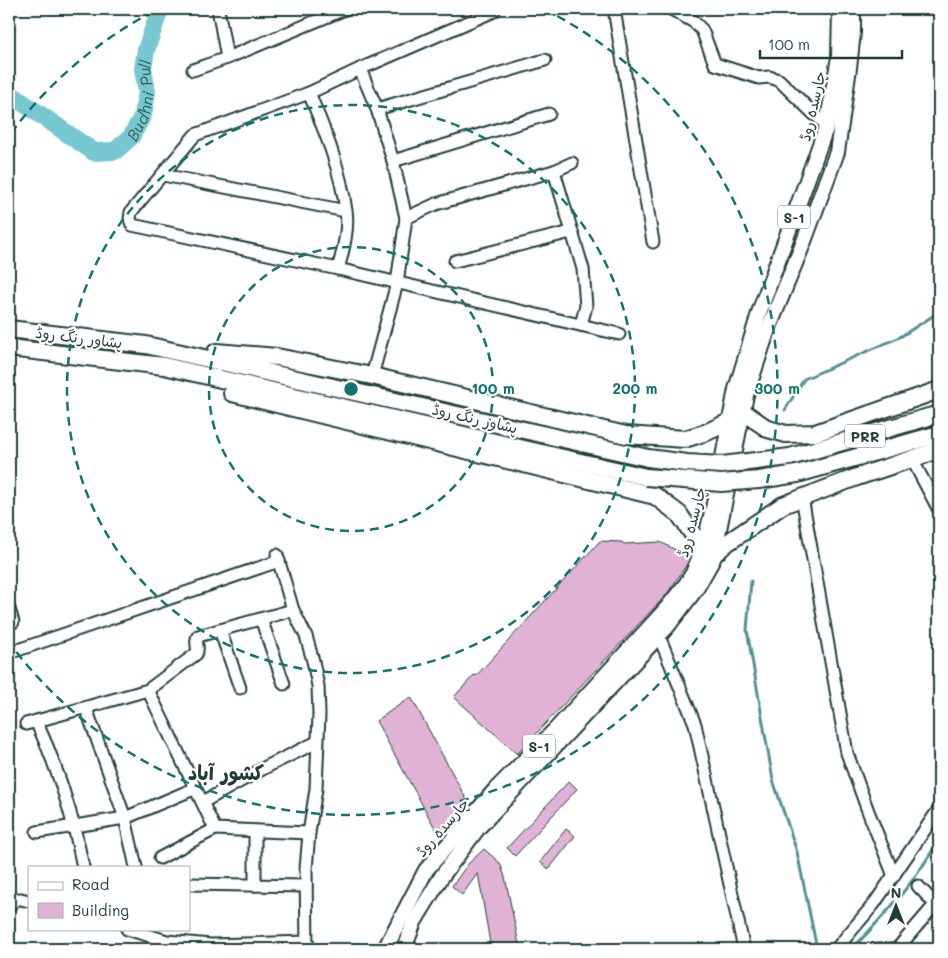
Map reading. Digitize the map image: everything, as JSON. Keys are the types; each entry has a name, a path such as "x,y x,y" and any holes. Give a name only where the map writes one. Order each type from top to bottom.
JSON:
{"highway":[{"name":"پشاور رنگ روڈ","path":"9,329 146,345 648,458 686,464 722,465 790,457 939,414"},
{"path":"146,345 277,357 372,376 626,435 685,439 708,432 729,422"},
{"name":"پشاور رنگ روڈ","path":"9,348 164,366 646,478 721,483 759,480 797,474 939,434"},
{"path":"164,366 219,390 655,496 679,514 709,551 727,543 783,504 857,476 939,450"},
{"path":"742,410 768,429 786,434 815,433 939,390"}],"main road":[{"name":"چارسدہ روڈ","path":"385,949 426,870 496,789 562,722 674,599 709,551 742,410 767,332 803,244 837,152 843,68 840,9"},
{"name":"چارسدہ روڈ","path":"404,949 414,922 442,876 478,828 659,636 696,589 713,560 709,551 714,504 736,389 760,310 827,125 853,32 853,9"}],"street":[{"path":"218,9 227,58"},
{"path":"193,70 227,58 345,9"},
{"path":"614,9 654,242"},
{"path":"671,9 694,22 702,30 715,64 759,78 769,77 779,80 827,125"},
{"path":"494,11 309,93 195,135 131,212 130,219 132,225 338,268 619,334"},
{"path":"377,109 545,60"},
{"path":"360,69 377,109 393,161 406,218 397,283 372,376"},
{"path":"309,93 328,138 346,211 344,249 338,268"},
{"path":"393,161 549,114"},
{"path":"406,218 436,204 554,171 572,163"},
{"path":"554,171 583,269 586,306 581,325"},
{"path":"163,175 346,211"},
{"path":"455,261 571,232"},
{"path":"912,459 939,510"},
{"path":"802,498 847,752 894,876"},
{"path":"9,653 278,558 293,610 306,636 317,678 319,714 316,789 307,853 307,946 211,945 167,941 146,932 133,930"},
{"path":"9,609 13,622"},
{"path":"83,866 75,827 52,756 31,723 148,690 198,652 196,640 198,636 293,610"},
{"path":"261,619 284,684"},
{"path":"220,630 240,688"},
{"path":"659,636 695,724 744,949"},
{"path":"148,690 215,829"},
{"path":"86,708 125,818 136,866"},
{"path":"203,802 266,767 317,742"},
{"path":"37,832 125,818 196,788"},
{"path":"836,949 874,904 939,809"},
{"path":"160,858 215,829 309,833"},
{"path":"255,885 256,831"},
{"path":"190,884 306,886"},
{"path":"897,949 938,904 918,886"},
{"path":"9,906 16,899 28,901"}],"building":[{"path":"600,541 622,542 624,544 660,542 690,557 667,594 517,754 454,697 474,675 476,676"},
{"path":"411,697 469,804 440,837 376,721"},
{"path":"569,781 577,789 515,856 507,848"},
{"path":"566,829 575,836 549,869 540,862"},
{"path":"484,849 500,863 505,877 520,949 491,949 478,873 462,895 452,886 468,864"}],"waterway":[{"name":"Budhni Pull","path":"9,93 94,152 115,151 131,137 143,115 147,92 143,69 146,50 160,9"},
{"path":"785,410 804,379 900,337 939,312"},
{"path":"751,581 747,630 773,780 797,852 817,949"},
{"path":"852,949 888,911 921,869 939,839"}],"district":[{"name":"کشور آباد","path":"226,772"}]}
